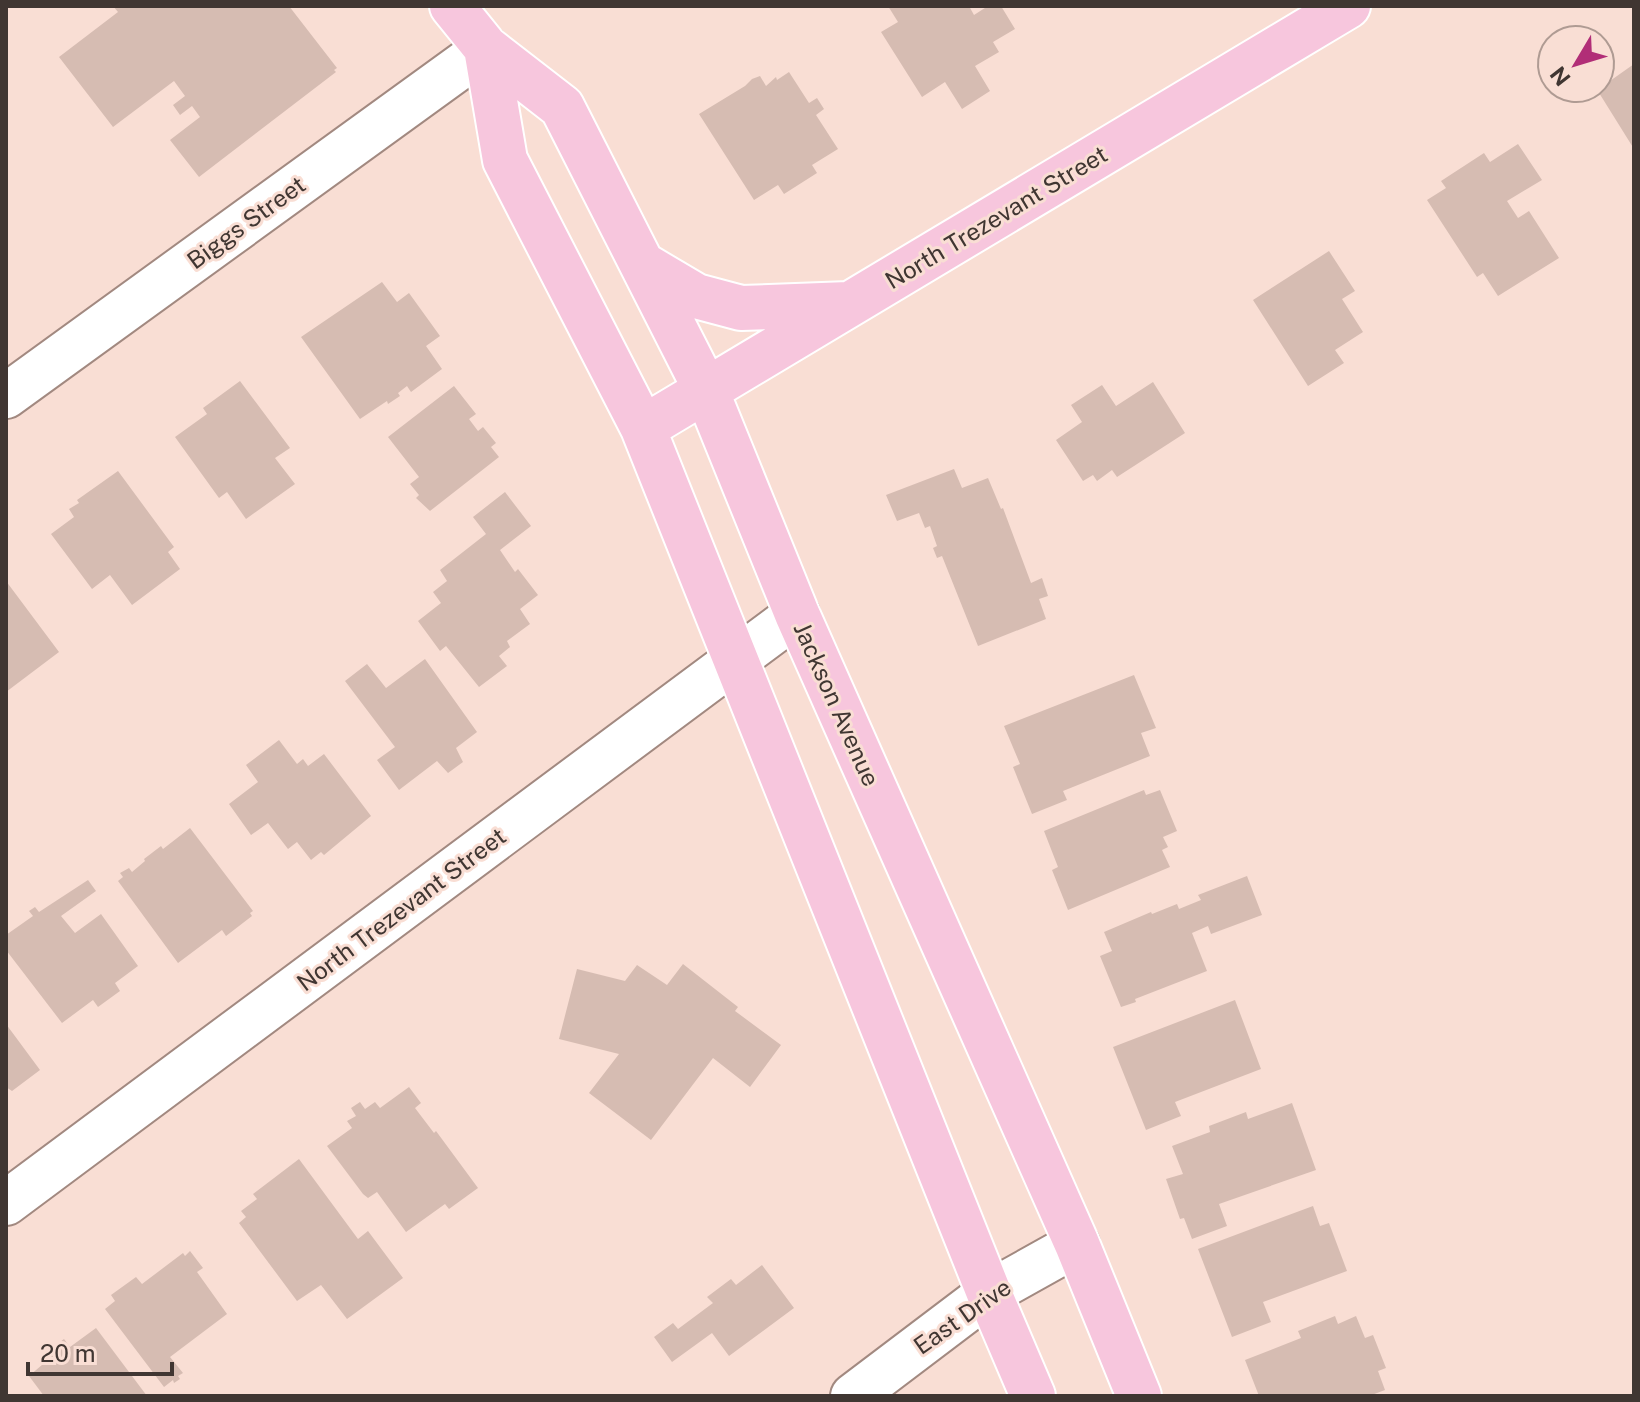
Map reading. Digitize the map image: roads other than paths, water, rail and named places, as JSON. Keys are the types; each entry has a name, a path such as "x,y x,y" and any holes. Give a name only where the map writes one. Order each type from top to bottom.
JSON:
{"main road":[{"name":"Jackson Avenue","path":"452,6 486,48 562,107 706,390 797,614 1077,1244 1139,1396"},
{"name":"North Trezevant Street","path":"643,428 1348,6"},
{"name":"Jackson Avenue","path":"486,48 505,160 643,428 1033,1396"},
{"path":"642,264 696,296 741,308 851,304"}],"street":[{"name":"Biggs Street","path":"6,396 486,48"},
{"name":"North Trezevant Street","path":"6,1203 797,614"},
{"name":"East Drive","path":"853,1396 989,1293 1077,1244"}]}
